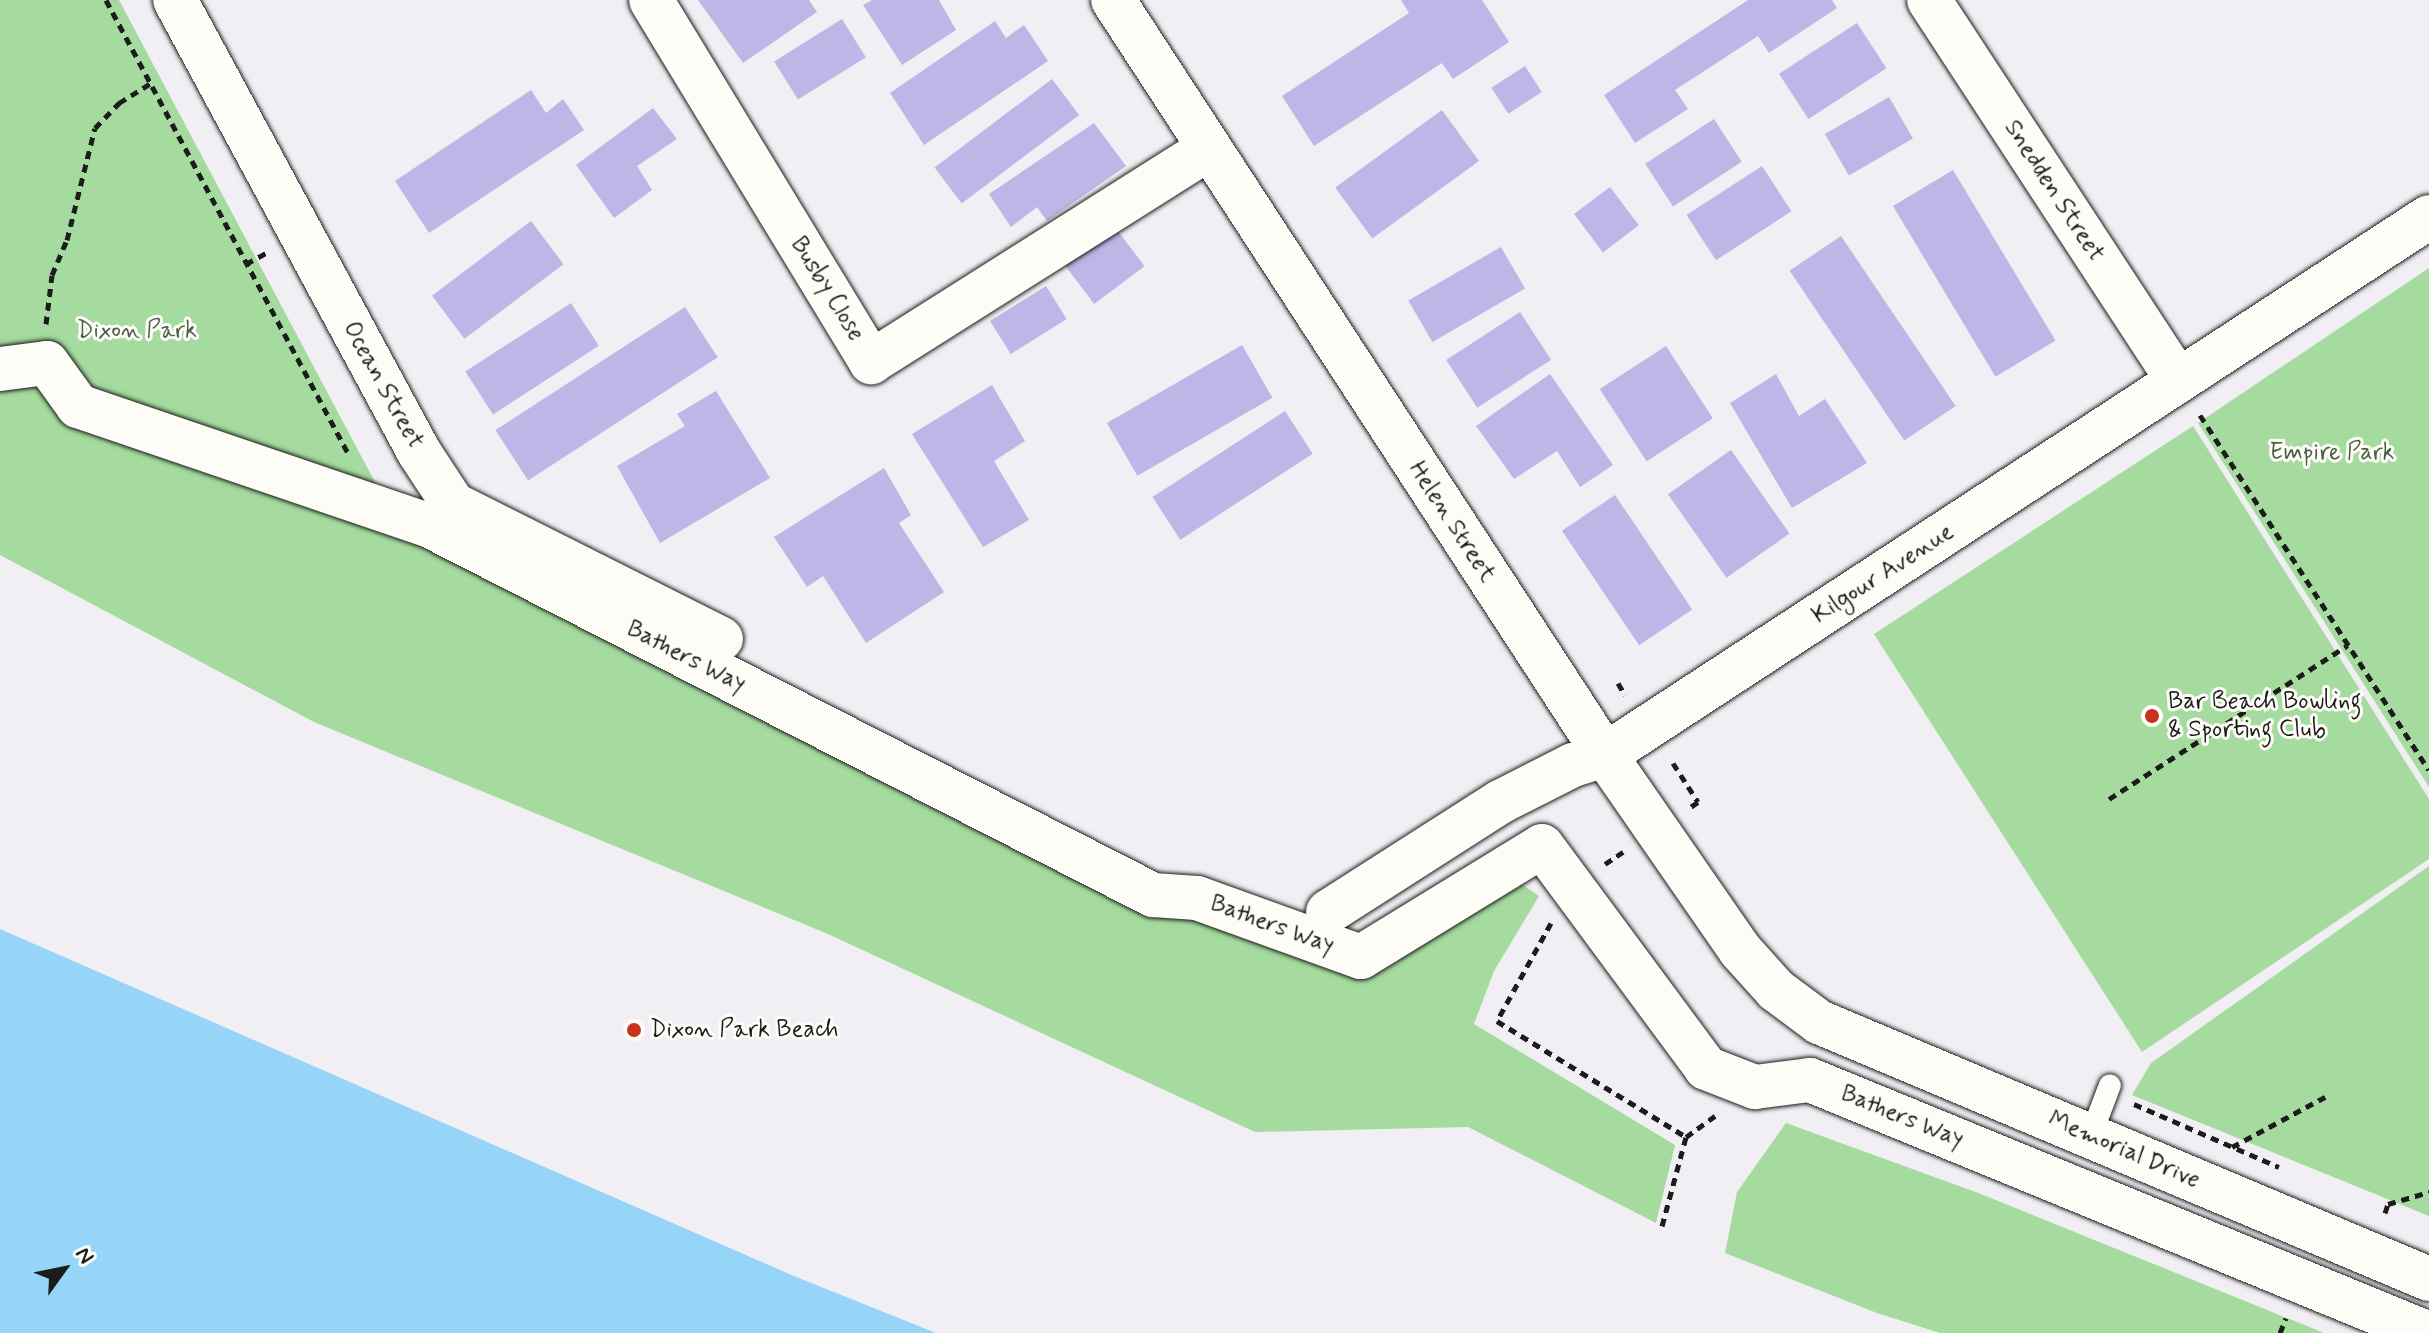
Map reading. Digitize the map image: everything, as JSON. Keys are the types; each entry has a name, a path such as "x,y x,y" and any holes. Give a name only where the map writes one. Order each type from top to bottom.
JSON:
{"street":[{"name":"Ocean Street","path":"175,0 381,382 453,504 721,639"},
{"name":"Busby Close","path":"651,0 871,362 1208,149"},
{"name":"Helen Street","path":"1113,0 1605,755 1740,950 1776,990 1819,1022"},
{"name":"Snedden Street","path":"1929,0 2178,381"},
{"name":"Kilgour Avenue","path":"1328,912 1500,802 1573,765 1605,755 2429,217"},
{"path":"0,369 47,363"},
{"name":"Bathers Way","path":"47,363 78,406 428,525 1153,895 1197,898 1361,957 1542,846 1706,1068 1755,1087 1810,1080 2427,1333"},
{"name":"Memorial Drive","path":"1819,1022 2429,1279"}],"lane":[{"path":"2091,1135 2109,1088"}],"path":[{"path":"106,0 352,460"},
{"path":"47,363 44,336 52,275 67,240 88,144 105,116 151,83"},
{"path":"2178,381 2429,770"},
{"path":"2109,799 2348,645"},
{"path":"1618,683 1625,695"},
{"path":"1673,763 1698,802"},
{"path":"1572,886 1497,1021 1686,1137"},
{"path":"1662,1226 1686,1137 1755,1087"},
{"path":"2109,1088 2287,1171"},
{"path":"2231,1147 2325,1097"},
{"path":"2385,1213 2388,1204 2429,1192"},
{"path":"2371,1207 2399,1219"}],"green space":[{"name":"Dixon Park","path":"0,0 119,0 402,533 1192,912 1363,978 1520,883 1539,896 1494,971 1474,1024 1675,1145 1656,1223 1468,1127 1255,1132 828,934 314,722 0,555"},
{"name":"Empire Park","path":"2429,268 2429,787 2198,423"},
{"name":"Bar Beach Bowling & Sporting Club","path":"2193,426 2429,799 2429,859 2142,1052 1874,634"},
{"path":"2429,866 2429,1216 2132,1095 2151,1063"},
{"path":"1786,1123 1981,1194 2324,1333 1940,1333 1877,1313 1725,1253 1737,1192"}],"water":[{"path":"0,929 794,1276 936,1333 0,1333"}],"building":[{"path":"698,0 809,0 817,12 743,63"},
{"path":"872,0 939,0 956,30 902,65 863,5"},
{"path":"1401,0 1482,0 1509,42 1453,79 1442,63 1314,146 1282,96 1409,13"},
{"path":"1748,0 1832,0 1837,8 1769,53 1758,36 1675,90 1688,109 1635,143 1604,95"},
{"path":"842,19 866,57 798,100 774,61"},
{"path":"995,21 1006,38 1024,25 1048,61 924,145 890,93"},
{"path":"1857,23 1886,68 1808,119 1779,74"},
{"path":"1525,66 1542,92 1508,114 1491,88"},
{"path":"1052,79 1079,115 962,203 935,167"},
{"path":"531,90 546,113 563,99 584,130 429,233 395,181"},
{"path":"1889,97 1913,139 1849,176 1825,134"},
{"path":"653,108 677,139 637,166 652,190 614,218 576,165"},
{"path":"1442,110 1479,161 1372,239 1335,188"},
{"path":"1714,119 1742,162 1673,206 1645,164"},
{"path":"1094,123 1126,166 1047,221 1037,207 1011,227 989,194"},
{"path":"1762,166 1791,211 1716,260 1687,215"},
{"path":"1953,170 2055,341 1995,377 1893,206"},
{"path":"1610,187 1639,225 1603,252 1574,214"},
{"path":"531,221 563,264 464,339 432,296"},
{"path":"1115,227 1144,266 1094,304 1065,265"},
{"path":"1841,236 1956,406 1904,441 1790,271"},
{"path":"1501,247 1525,289 1432,342 1408,300"},
{"path":"1046,286 1067,319 1011,354 990,321"},
{"path":"571,303 599,346 493,414 465,372"},
{"path":"685,307 718,357 528,480 495,430"},
{"path":"1520,312 1551,360 1477,408 1446,360"},
{"path":"1242,345 1272,398 1137,476 1107,423"},
{"path":"1666,346 1713,418 1647,461 1600,389"},
{"path":"1550,374 1613,465 1580,487 1557,451 1514,479 1476,426"},
{"path":"1776,374 1799,416 1825,399 1867,463 1792,508 1730,403"},
{"path":"992,385 1025,441 994,461 1029,520 983,547 912,434"},
{"path":"716,391 770,478 660,543 617,466 685,426 677,414"},
{"path":"1285,411 1313,454 1180,540 1152,497"},
{"path":"1731,450 1790,534 1726,578 1668,494"},
{"path":"884,468 911,515 899,523 944,592 866,643 823,576 807,587 774,537"},
{"path":"1615,495 1692,609 1639,645 1562,531"}],"place":[{"name":"Bar Beach Bowling & Sporting Club","path":"2152,716"},
{"name":"Dixon Park Beach","path":"634,1030"}]}
